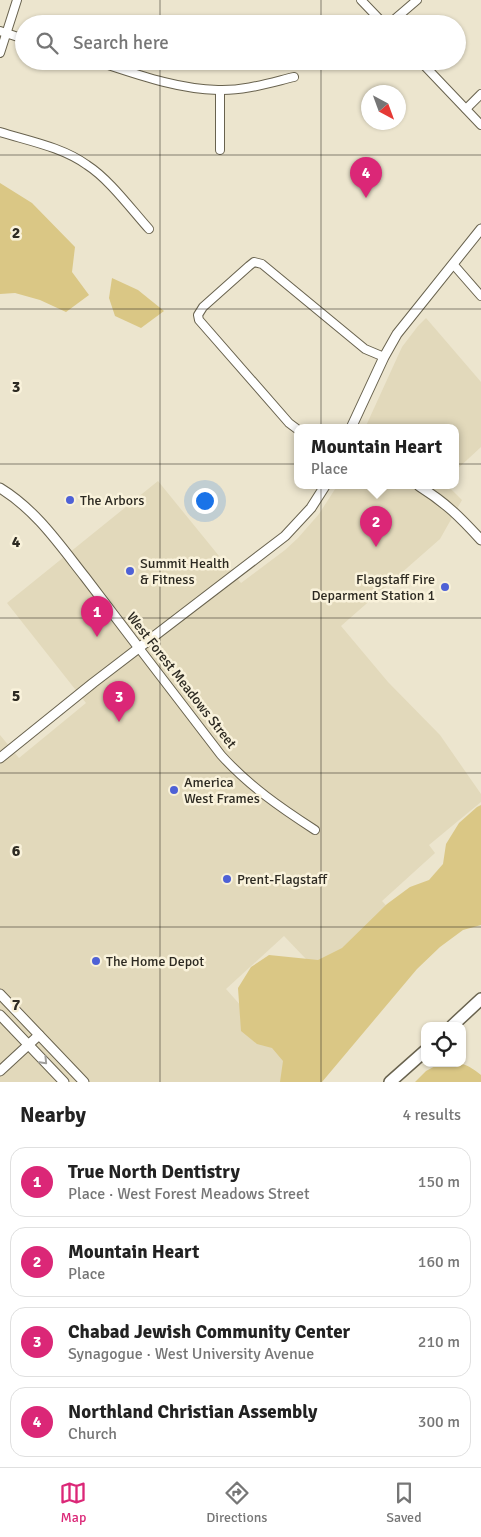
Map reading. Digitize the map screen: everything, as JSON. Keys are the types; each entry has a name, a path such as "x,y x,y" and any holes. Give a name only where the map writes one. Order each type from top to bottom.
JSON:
{"main road":[{"path":"456,1022 481,1000"},
{"path":"390,1082 421,1055"}],"street":[{"path":"0,53 3,32 17,0"},
{"path":"361,0 375,15"},
{"path":"400,15 417,0"},
{"path":"3,32 15,36"},
{"path":"126,70 185,88 220,90 243,88 294,77"},
{"path":"429,70 481,125"},
{"path":"220,90 220,150"},
{"path":"466,109 481,94"},
{"path":"0,132 62,152 87,164 98,173 149,229"},
{"path":"353,424 384,358 404,325 481,229"},
{"path":"294,427 199,320 198,315 202,307 254,262 262,264 365,349 384,358"},
{"path":"453,264 481,296"},
{"name":"West Forest Meadows Street","path":"0,488 13,496 38,518 221,755 272,802 315,830"},
{"path":"0,758 39,725 285,536 311,508 323,489"},
{"path":"425,489 458,514 481,540"},
{"path":"0,994 38,1036 84,1082"},
{"path":"0,1015 64,1082"},
{"path":"0,1071 38,1036"}],"shaded area":[{"path":"0,183 32,203 75,247 72,272 89,295 66,312 40,300 15,293 0,294"},
{"path":"112,278 138,290 164,311 141,328 115,316 109,298"},
{"path":"426,318 481,382 481,447 459,467 459,424 367,424 402,347"},
{"path":"158,481 241,583 298,538 319,514 335,489 451,489 462,500 440,539 341,626 388,682 440,735 481,794 481,802 429,845 435,853 382,901 395,915 327,981 284,936 226,989 309,1082 0,1082 0,735 19,758 86,703 7,603"},
{"path":"481,805 481,925 463,930 440,947 417,969 322,1082 280,1082 283,1061 272,1048 257,1044 241,1031 238,988 251,967 269,955 318,960 342,948 387,904 410,887 429,880 443,864 446,844 459,823"},
{"path":"466,1065 481,1075 481,1082 415,1082 426,1071 434,1067 466,1067"}],"place":[{"name":"Northland Christian Assembly","path":"366,198"},
{"name":"The Arbors","path":"70,500"},
{"name":"Mountain Heart","path":"376,547"},
{"name":"Summit Health & Fitness","path":"130,571"},
{"name":"Flagstaff Fire Deparment Station 1","path":"445,587"},
{"name":"True North Dentistry","path":"97,637"},
{"name":"Chabad Jewish Community Center","path":"119,722"},
{"name":"America West Frames","path":"174,790"},
{"name":"Prent-Flagstaff","path":"227,879"},
{"name":"The Home Depot","path":"96,961"}]}
